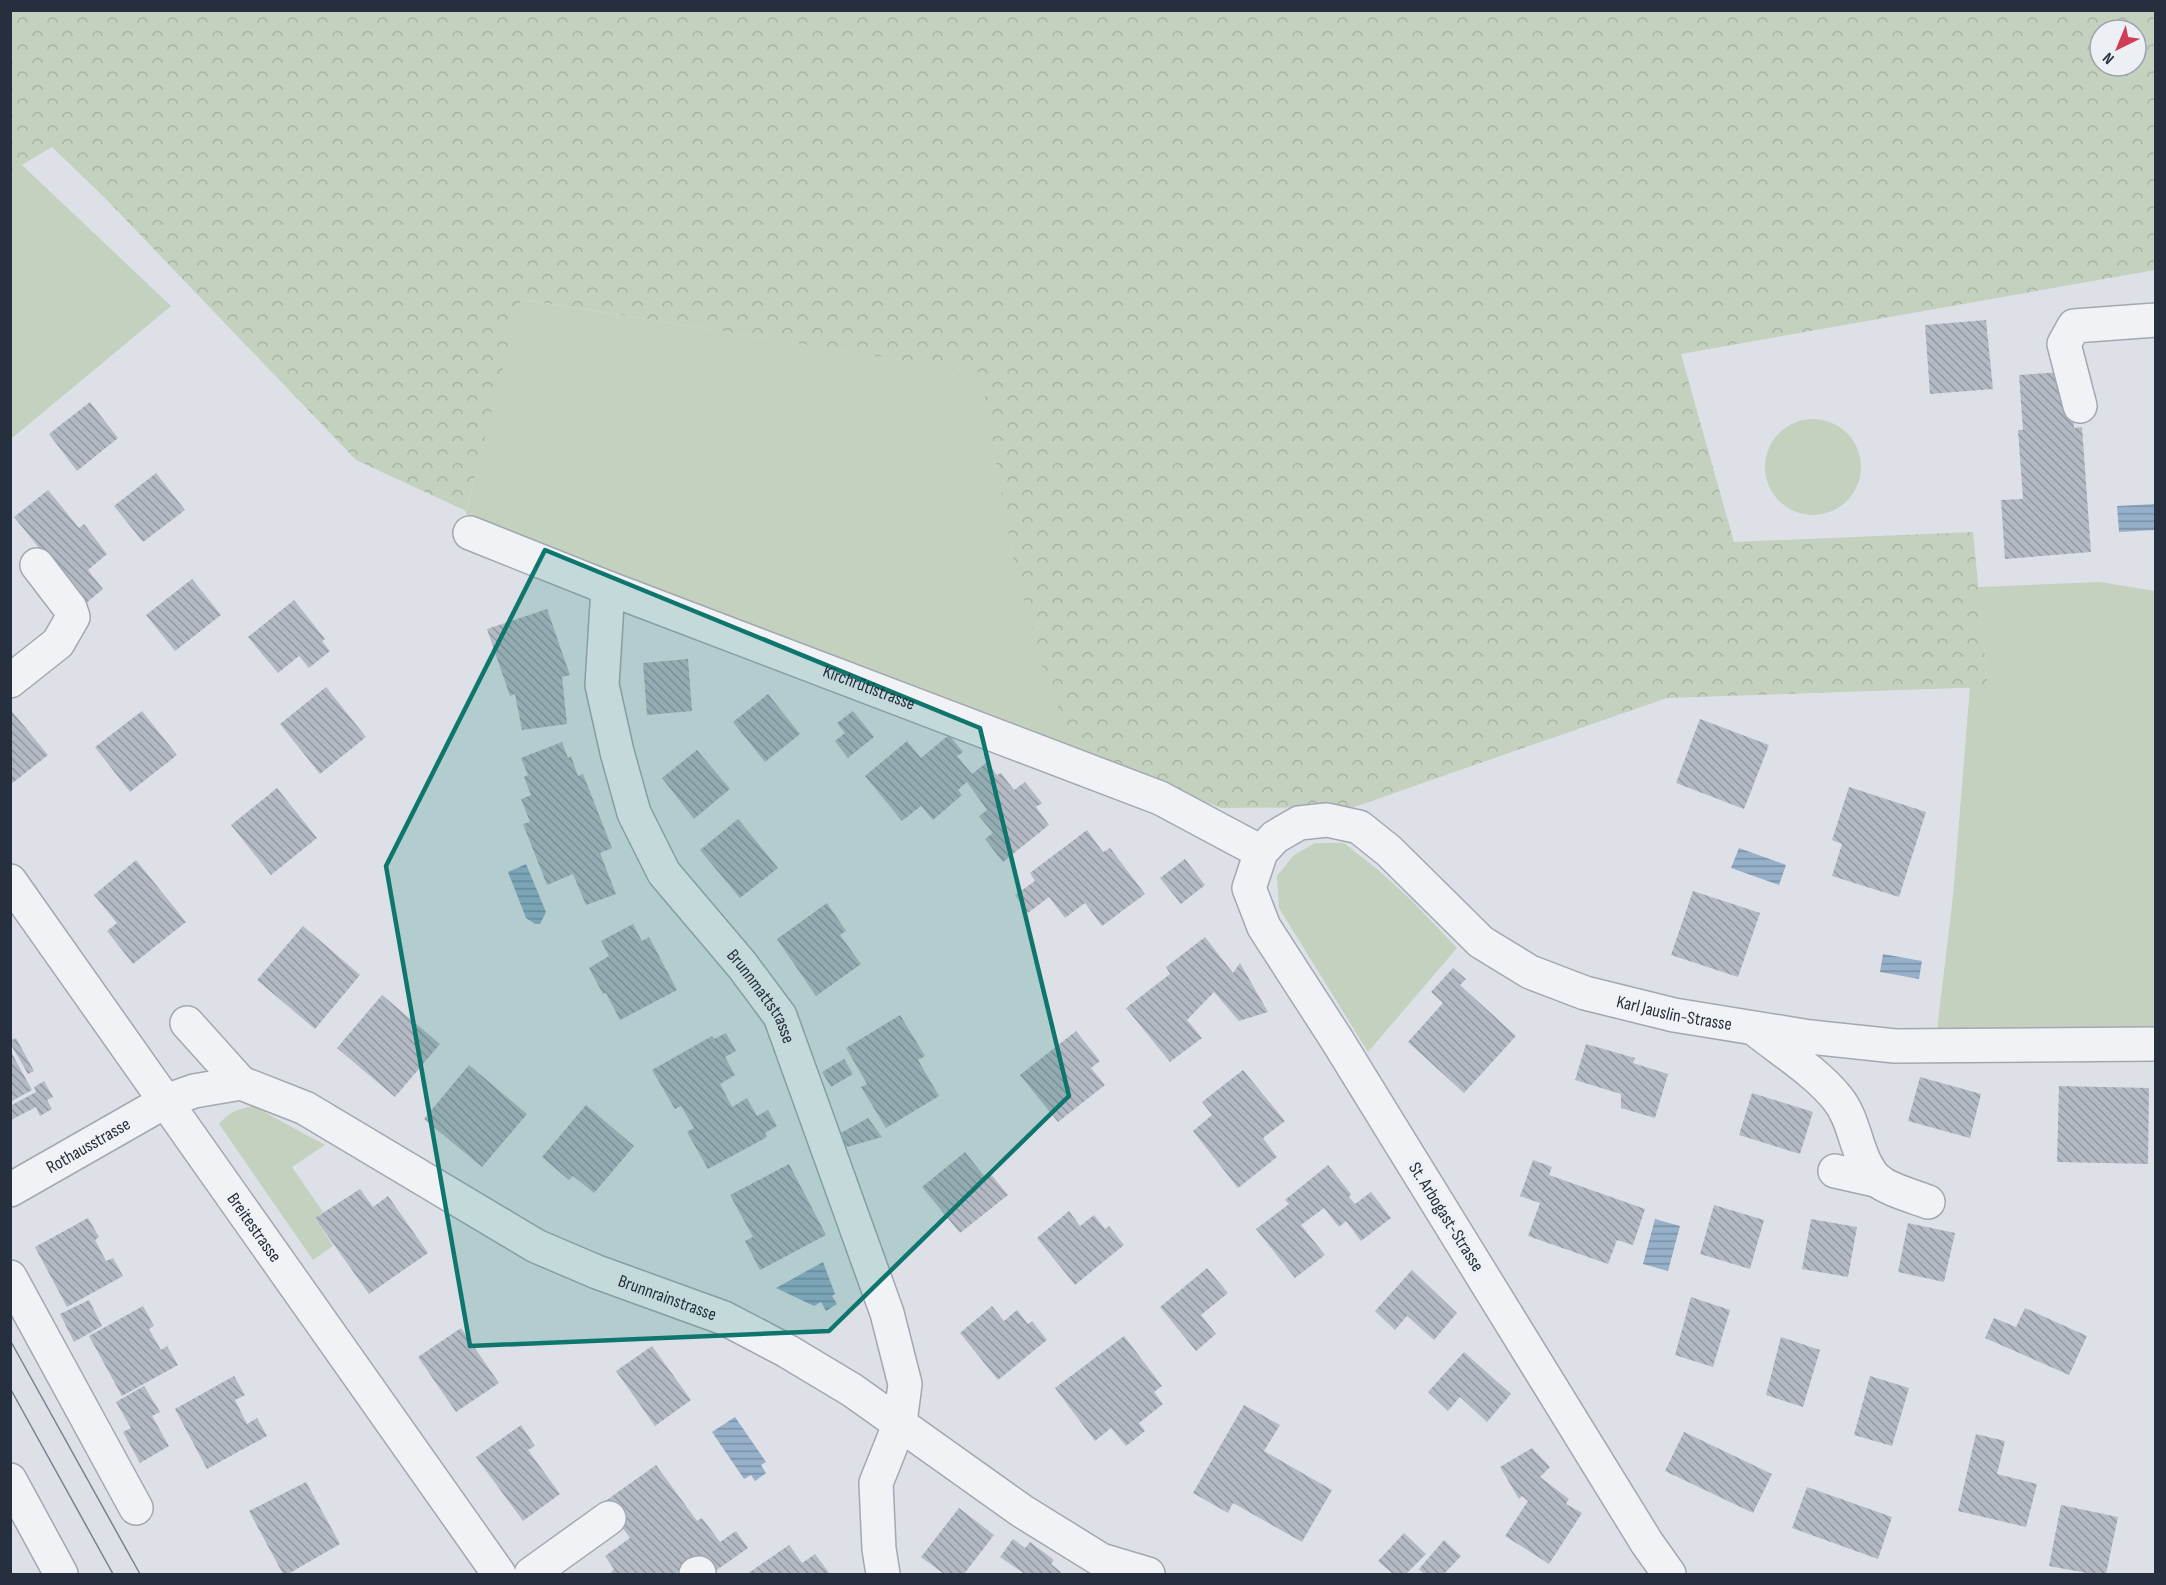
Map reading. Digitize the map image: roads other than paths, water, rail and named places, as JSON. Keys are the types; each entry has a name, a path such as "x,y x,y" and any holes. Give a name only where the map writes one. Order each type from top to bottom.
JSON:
{"street":[{"path":"2080,406 2064,344 2074,326 2156,320"},
{"name":"Kirchrütistrasse","path":"470,533 608,588 1160,798 1261,852"},
{"path":"10,681 58,643 73,617 70,608 37,565"},
{"name":"Brunnmattstrasse","path":"608,588 602,684 617,752 634,813 664,873 742,965 780,1016 890,1323 905,1384 900,1423 876,1483 879,1549 883,1575"},
{"name":"Karl Jauslin-Strasse","path":"1261,852 1275,837 1299,823 1327,820 1359,827 1389,851 1480,942 1530,972 1586,993 1652,1010 1754,1029 1895,1046 2156,1044"},
{"name":"St. Arbogast-Strasse","path":"1261,852 1249,888 1264,927 1337,1040 1669,1575"},
{"name":"Breitestrasse","path":"10,881 499,1575"},
{"path":"187,1023 241,1083"},
{"path":"1754,1029 1808,1071 1838,1098 1856,1134 1865,1164 1879,1181"},
{"path":"166,1101 194,1091 241,1083"},
{"name":"Brunnrainstrasse","path":"241,1083 305,1108 536,1246 597,1272 735,1323 787,1351 900,1423 1022,1511 1101,1560 1148,1575"},
{"name":"Rothausstrasse","path":"10,1190 166,1101"},
{"path":"1835,1171 1879,1181 1928,1202"},
{"path":"10,1277 136,1508"},
{"path":"10,1480 61,1575"},
{"path":"531,1575 609,1518"}],"water":[{"path":"2155,504 2155,530 2119,532 2117,506"},
{"path":"1739,848 1786,865 1779,885 1731,868"},
{"path":"526,864 546,912 540,924 535,924 526,918 508,872"},
{"path":"1883,954 1922,961 1919,979 1880,972"},
{"path":"1655,1219 1680,1226 1668,1271 1643,1264"},
{"path":"823,1262 835,1294 832,1296 837,1304 826,1311 821,1302 814,1306 776,1288"},
{"path":"735,1417 766,1462 761,1465 766,1473 755,1481 751,1475 744,1479 712,1432"}],"tram line":[{"path":"10,1340 140,1574"},
{"path":"10,1388 113,1574"}]}
